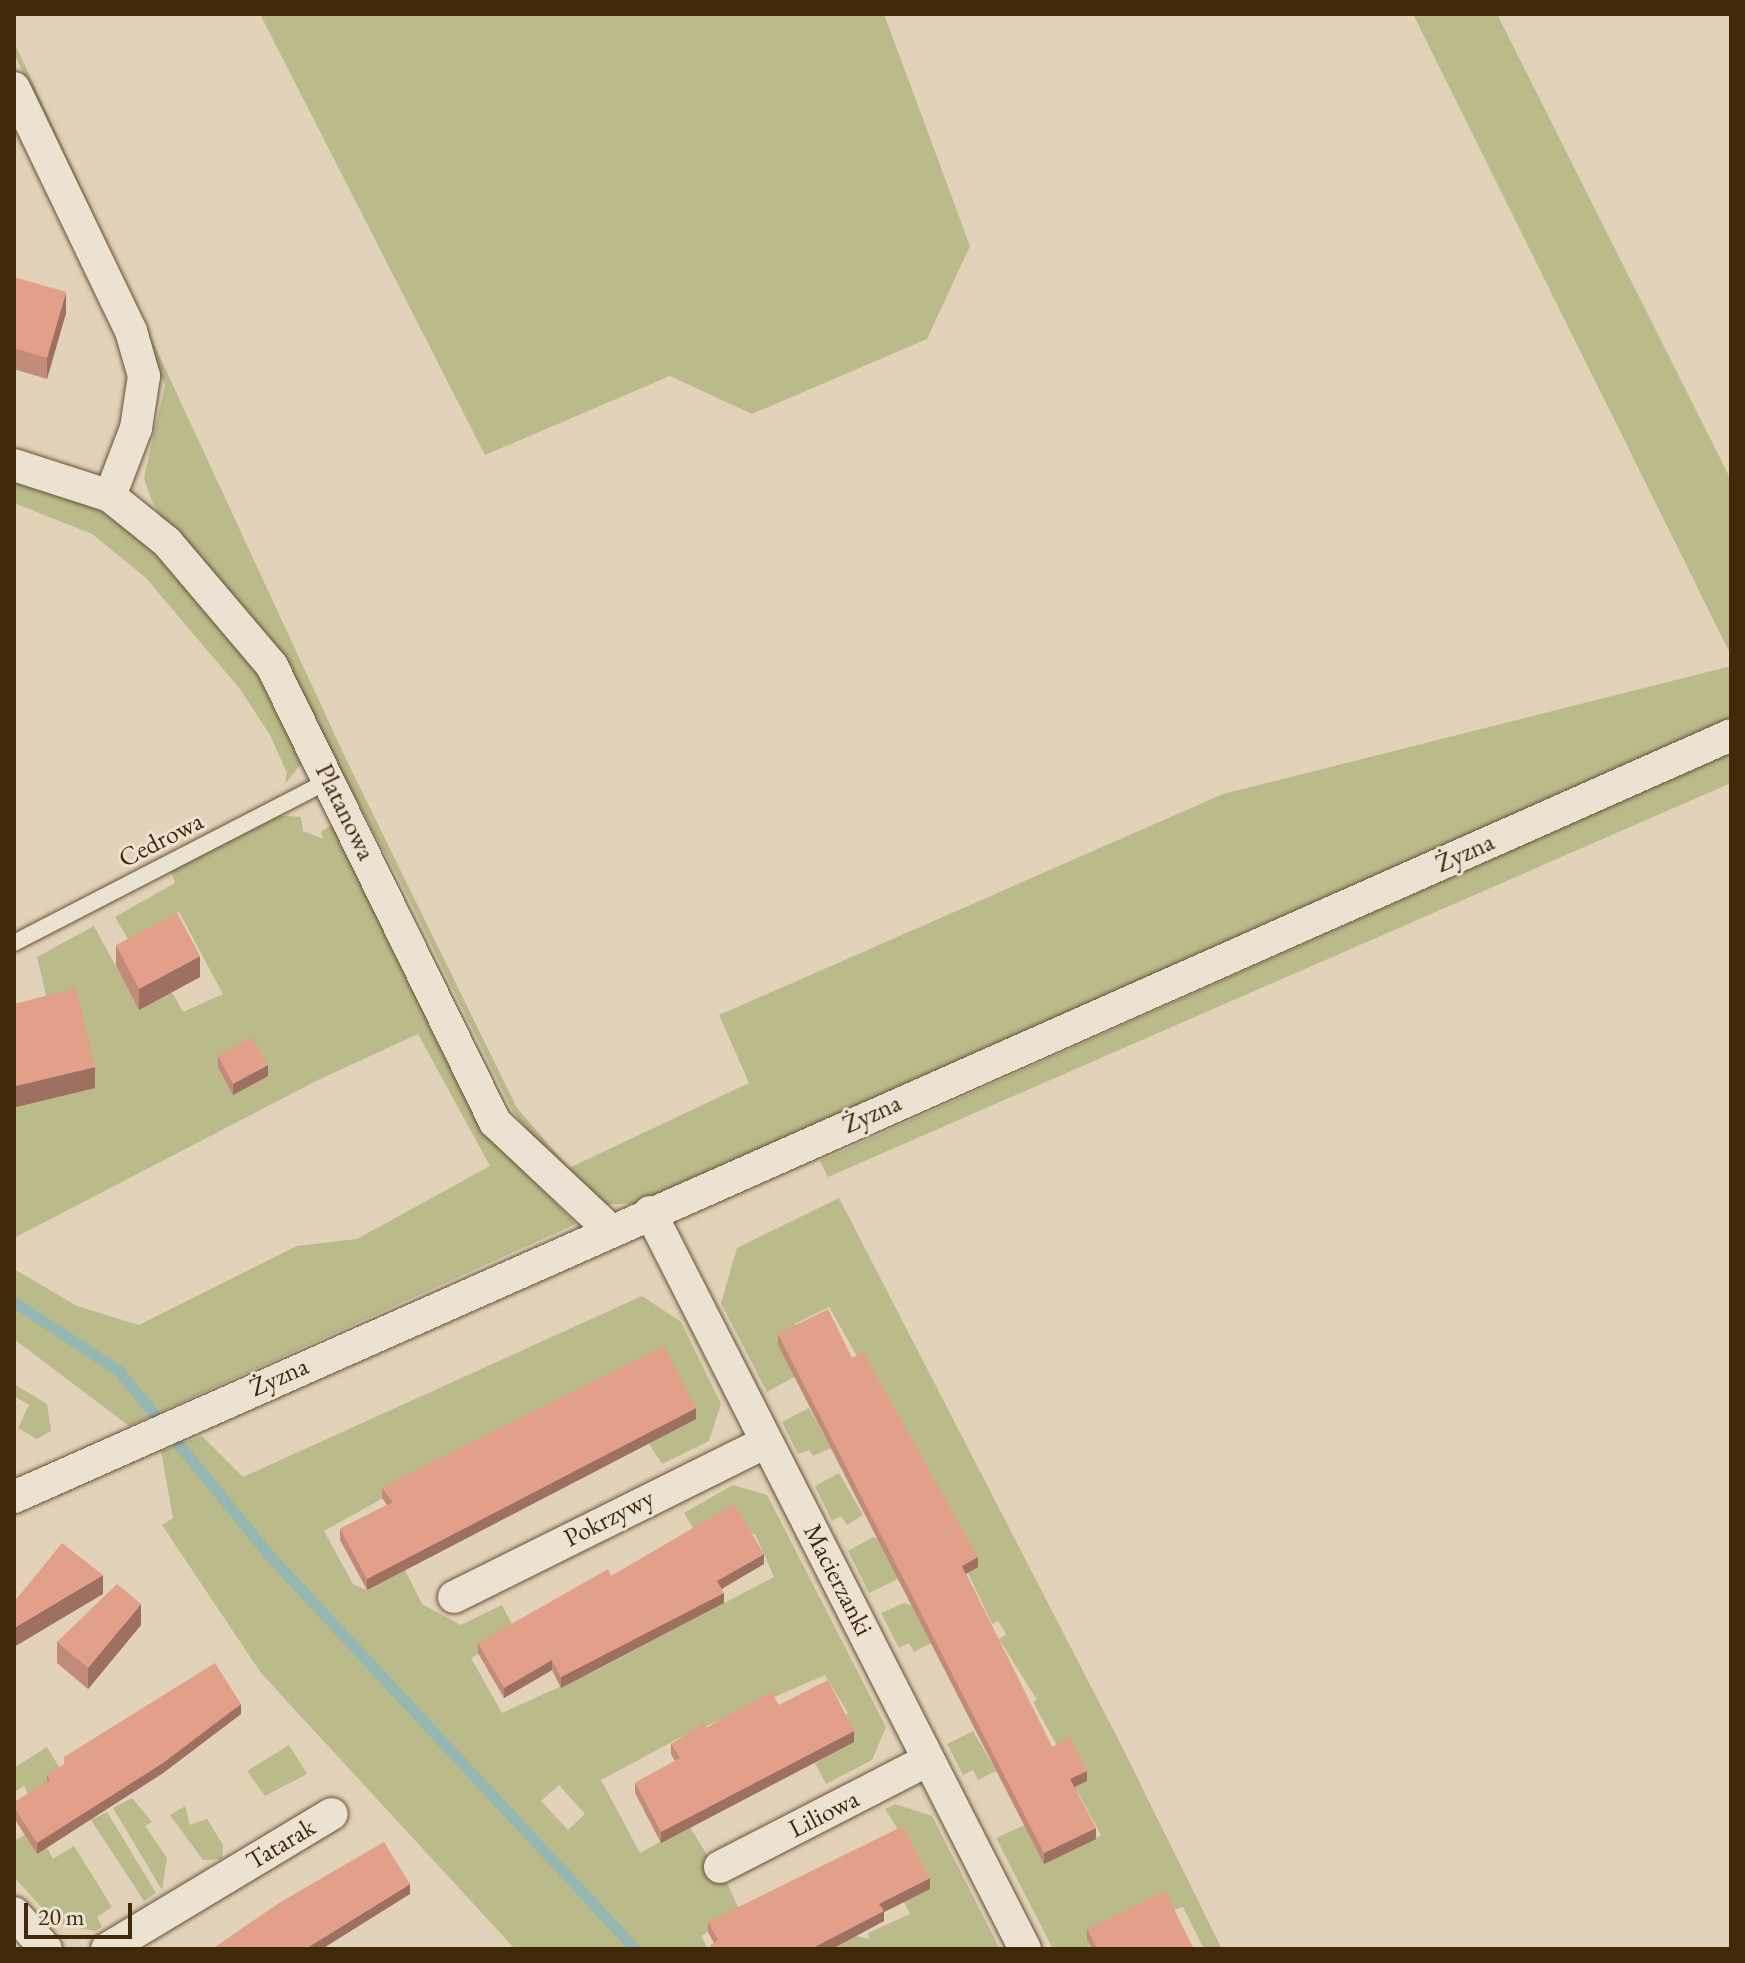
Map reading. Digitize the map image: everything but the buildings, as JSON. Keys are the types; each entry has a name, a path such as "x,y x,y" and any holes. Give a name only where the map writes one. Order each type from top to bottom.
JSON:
{"street":[{"path":"14,88 131,331 144,376 136,428 110,496"},
{"name":"Platanowa","path":"14,465 110,496 167,542 272,666 495,1122 609,1229"},
{"name":"Żyzna","path":"14,1497 609,1229 1731,735"},
{"name":"Macierzanki","path":"650,1212 1025,1949"},
{"name":"Pokrzywy","path":"454,1597 766,1442"},
{"name":"Liliowa","path":"720,1867 928,1760"},
{"name":"Tatarak","path":"107,1949 332,1814"},
{"path":"14,1913 46,1949"}],"lane":[{"name":"Cedrowa","path":"14,943 330,780"}],"green space":[{"path":"260,14 884,14 970,246 927,339 752,414 670,376 485,455"},
{"path":"1413,14 1497,14 1731,480 1731,655"},
{"path":"14,42 346,759 517,1108 569,1168 749,1083 719,1015 1223,794 1731,666 1731,724 643,1203 599,1205 561,1176 512,1110 399,879 275,648 173,540 151,499 144,478 165,385 14,53"},
{"path":"14,478 102,511 165,560 262,671 300,742 301,764 285,784 287,773 270,735 240,689 145,577 92,534 14,503"},
{"path":"1731,752 1731,783 828,1177 820,1161"},
{"path":"275,815 301,817 303,831 323,839 321,831 333,825 513,1160 576,1224 129,1426 14,1339 14,1269 77,1306 139,1325 297,1246 357,1239 490,1166 418,1034 318,1080 14,1238 14,1101 16,1107 95,1087 51,1016 37,957 94,926 139,1009 172,992 183,1012 223,994 179,912 128,939 115,917 175,883 170,869"},
{"path":"839,1198 1118,1739 1222,1949 1204,1949 1183,1907 1088,1939 1092,1949 1053,1949 996,1838 1025,1825 1045,1864 1101,1835 1075,1787 1087,1781 1061,1753 1033,1702 1037,1700 999,1639 1006,1634 998,1621 992,1624 968,1573 977,1567 829,1307 795,1324 799,1333 794,1377 767,1392 721,1303 737,1248"},
{"path":"642,1296 681,1322 721,1404 709,1441 662,1464 648,1442 405,1486 324,1531 353,1584 367,1590 405,1570 422,1604 461,1625 502,1605 516,1632 471,1658 502,1713 593,1672 774,1577 755,1534 698,1537 684,1513 733,1485 767,1495 886,1727 872,1760 826,1784 815,1763 853,1741 842,1718 848,1713 825,1675 681,1737 601,1780 640,1853 689,1826 716,1869 720,1867 741,1914 701,1936 708,1949 515,1949 261,1673 162,1525 173,1518 161,1451 202,1436 243,1477","holes":["559,1785 585,1814 568,1830 541,1801"]},
{"path":"14,1384 47,1404 51,1431 37,1439 18,1428 29,1405 14,1396"},
{"path":"809,1408 831,1448 813,1456 809,1450 798,1454 782,1422"},
{"path":"839,1473 863,1515 847,1525 841,1516 832,1521 815,1486"},
{"path":"873,1537 881,1540 900,1578 869,1593 848,1551"},
{"path":"904,1603 911,1605 931,1643 914,1652 909,1643 899,1648 881,1613"},
{"path":"973,1731 996,1771 978,1780 973,1770 963,1775 947,1744"},
{"path":"289,1745 307,1774 265,1796 247,1771"},
{"path":"47,1747 61,1770 32,1801 24,1786 14,1792 14,1768"},
{"path":"132,1798 152,1822 145,1826 167,1858 162,1890 113,1808"},
{"path":"895,1804 932,1816 1000,1949 829,1949 852,1935 869,1939 868,1933 910,1914 904,1902 903,1837 885,1809"},
{"path":"185,1806 190,1825 207,1819 223,1845 222,1859 203,1860 170,1815"},
{"path":"107,1812 156,1893 144,1901 91,1820"},
{"path":"25,1835 37,1854 47,1848 53,1859 74,1846 112,1907 97,1917 102,1927 95,1931 57,1924 14,1877 14,1841"}],"waterway":[{"path":"14,1302 119,1371 268,1554 635,1949"}]}
